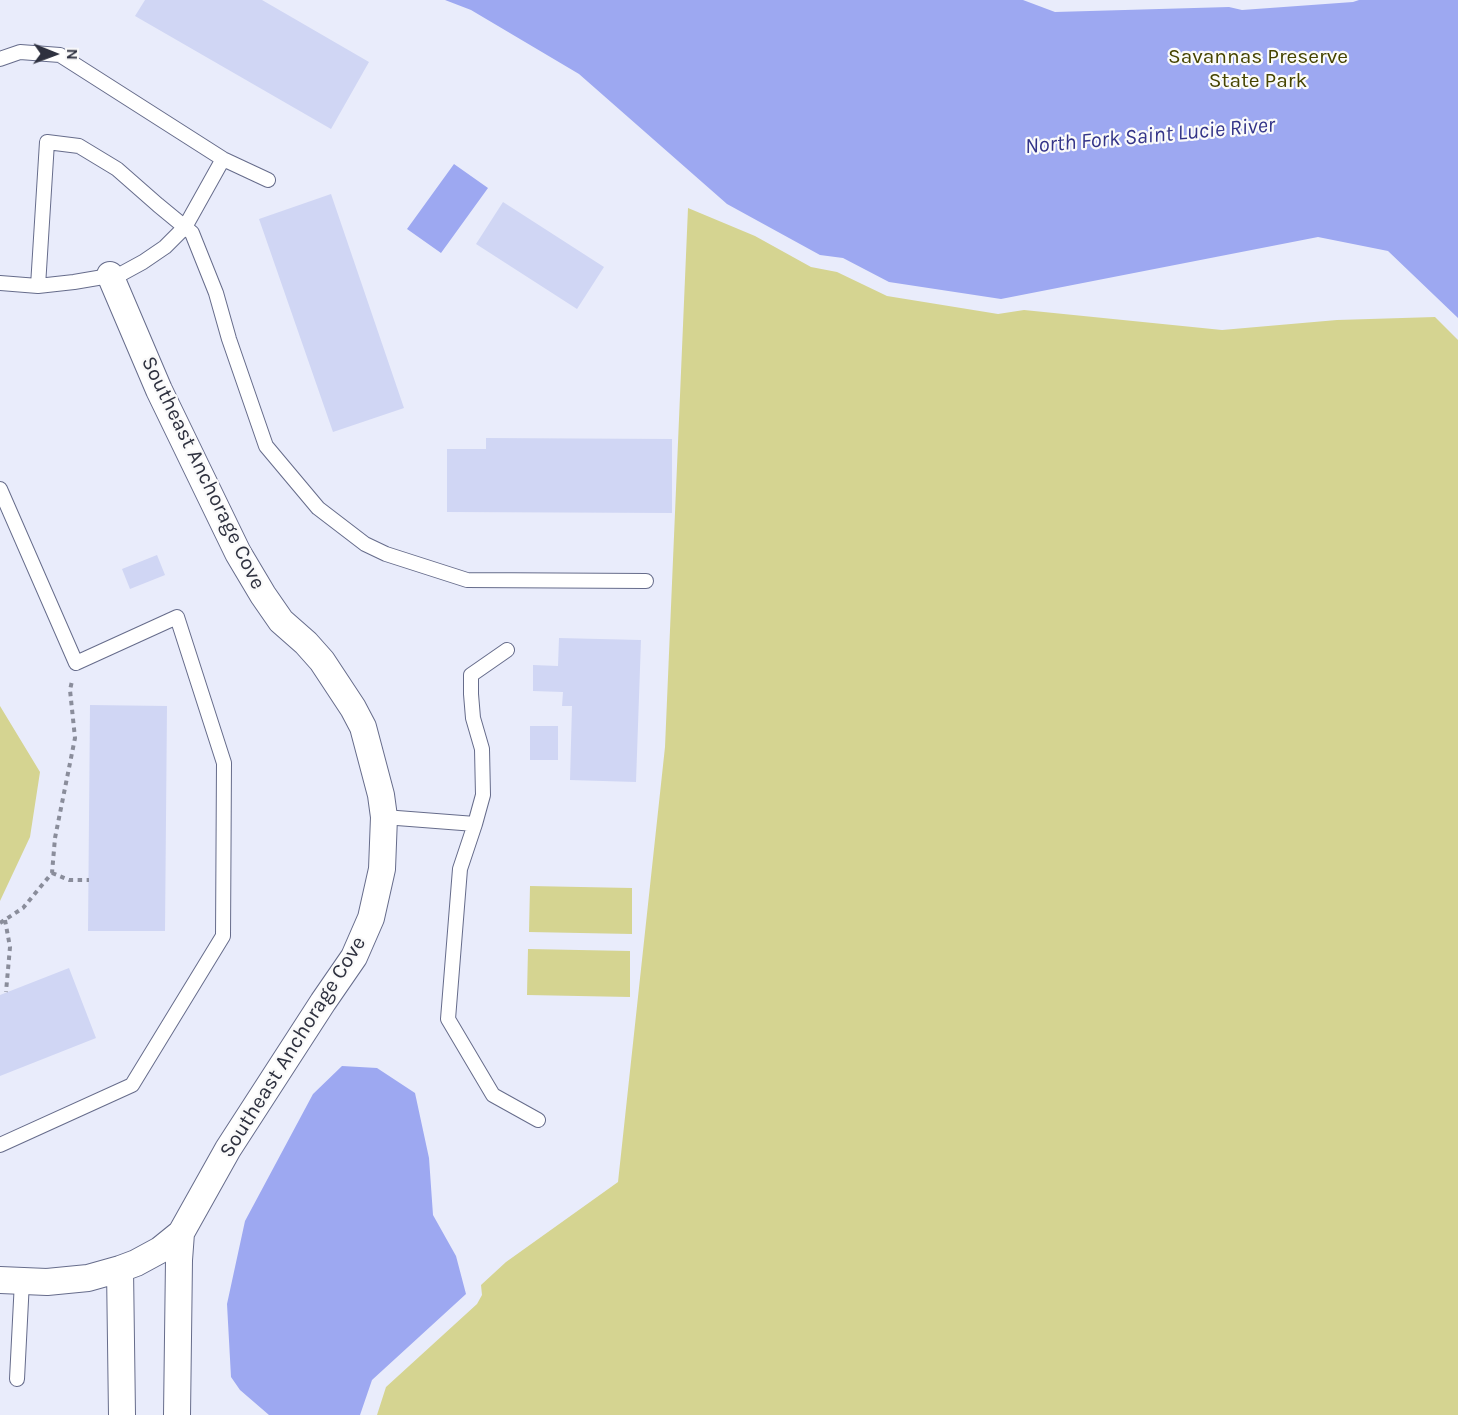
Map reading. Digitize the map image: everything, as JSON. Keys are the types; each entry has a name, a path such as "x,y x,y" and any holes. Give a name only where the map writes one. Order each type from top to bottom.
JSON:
{"street":[{"name":"Southeast Anchorage Cove","path":"110,275 159,390 238,553 281,621 306,643 322,662 353,708 363,728 381,795 384,817 382,869 370,918 354,957 228,1149 181,1233 177,1415"},
{"path":"11,1280 47,1282 88,1278 136,1263 160,1250 181,1233"},
{"path":"120,1269 122,1415"}],"lane":[{"path":"0,59 20,52 60,55 223,159 268,180"},
{"path":"38,286 47,142 79,146 117,169 192,233 216,293 229,339 266,446 318,508 365,544 386,554 466,580 646,581"},
{"path":"0,283 38,286 122,274 165,247 185,227 223,159"},
{"path":"0,489 76,663 177,617 224,764 223,936 132,1085 0,1145"},
{"path":"507,650 471,675 473,718 482,749 483,795 476,824 460,869 448,1019 493,1095 538,1120"},
{"path":"384,817 476,824"},
{"path":"11,1280 17,1379"}],"path":[{"path":"6,992 10,947 2,922 23,908 52,873 56,838 75,738 70,690 76,663"},
{"path":"52,873 69,880 89,880"}],"shaded area":[{"path":"688,208 755,236 811,267 837,272 887,296 998,314 1024,310 1222,330 1337,320 1435,317 1458,340 1458,1415 377,1415 386,1387 477,1304 482,1295 481,1285 506,1262 618,1182 665,747"},
{"path":"0,706 40,772 30,837 0,901"},
{"path":"530,886 632,888 632,934 529,932"},
{"path":"528,949 630,951 630,997 527,995"}],"water":[{"name":"North Fork Saint Lucie River","path":"445,0 1023,0 1055,12 1229,7 1242,10 1359,0 1458,0 1458,318 1388,251 1318,237 1001,299 889,282 843,258 820,255 727,204 579,74 471,10"},
{"path":"454,164 488,188 441,253 407,229"},
{"path":"342,1066 377,1068 415,1093 429,1158 433,1215 456,1256 466,1294 372,1380 360,1415 269,1415 240,1390 231,1377 227,1304 245,1221 313,1094"}],"building":[{"path":"145,0 262,0 369,62 331,129 135,16"},
{"path":"331,194 404,408 333,432 259,219"},
{"path":"503,202 604,267 577,309 476,244"},
{"path":"486,438 672,439 672,513 447,512 447,449 486,449"},
{"path":"157,555 165,575 130,589 122,569"},
{"path":"559,638 641,640 636,782 570,780 572,706 562,706 563,692 533,691 533,665 558,666"},
{"path":"90,705 167,706 165,931 88,931"},
{"path":"530,726 558,726 558,760 530,760"},
{"path":"69,968 96,1038 0,1076 0,995"}],"park label":[{"name":"Savannas Preserve State Park","path":"1258,69"}]}
